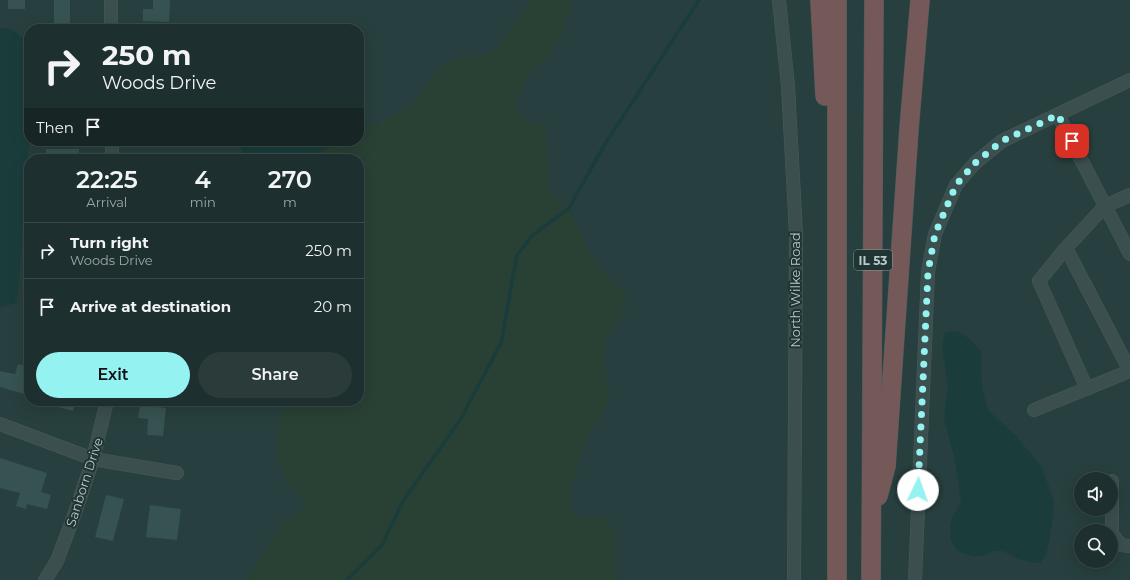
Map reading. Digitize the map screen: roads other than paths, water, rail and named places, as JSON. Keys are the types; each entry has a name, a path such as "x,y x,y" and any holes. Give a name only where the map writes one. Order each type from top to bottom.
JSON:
{"highway":[{"path":"820,0 836,309"},
{"name":"IL 53","path":"836,580 837,0"},
{"name":"IL 53","path":"871,580 874,0"},
{"path":"871,520 886,466 909,129 920,0"}],"street":[{"path":"111,0 111,24"},
{"name":"North Wilke Road","path":"779,0 788,86 796,234 794,580"},
{"path":"915,580 928,272 935,234 956,185 975,163 1002,141 1130,80"},
{"path":"1058,115 1130,254"},
{"path":"1087,389 1039,280 1105,206 1130,195"},
{"path":"1034,410 1130,371 1066,248"},
{"name":"Sanborn Drive","path":"45,580 57,561 93,459 106,406"},
{"path":"0,424 93,459 177,474"},
{"path":"1112,516 1112,534 1121,546 1130,546"}],"water":[{"path":"0,28 11,29 24,39 24,146 29,146 28,154 24,154 24,208 17,303 0,307"},
{"path":"240,146 333,146 315,154 244,154"},
{"path":"958,331 972,341 981,351 982,388 988,410 1015,435 1042,467 1054,502 1052,525 1046,555 1040,563 1018,559 1003,551 994,551 985,555 974,556 962,553 956,549 951,540 950,529 952,518 961,502 954,456 944,419 948,385 942,347 945,333"}],"waterway":[{"path":"347,580 382,545 403,501 460,420 501,343 517,255 533,235 569,208 605,144 699,0"}]}
